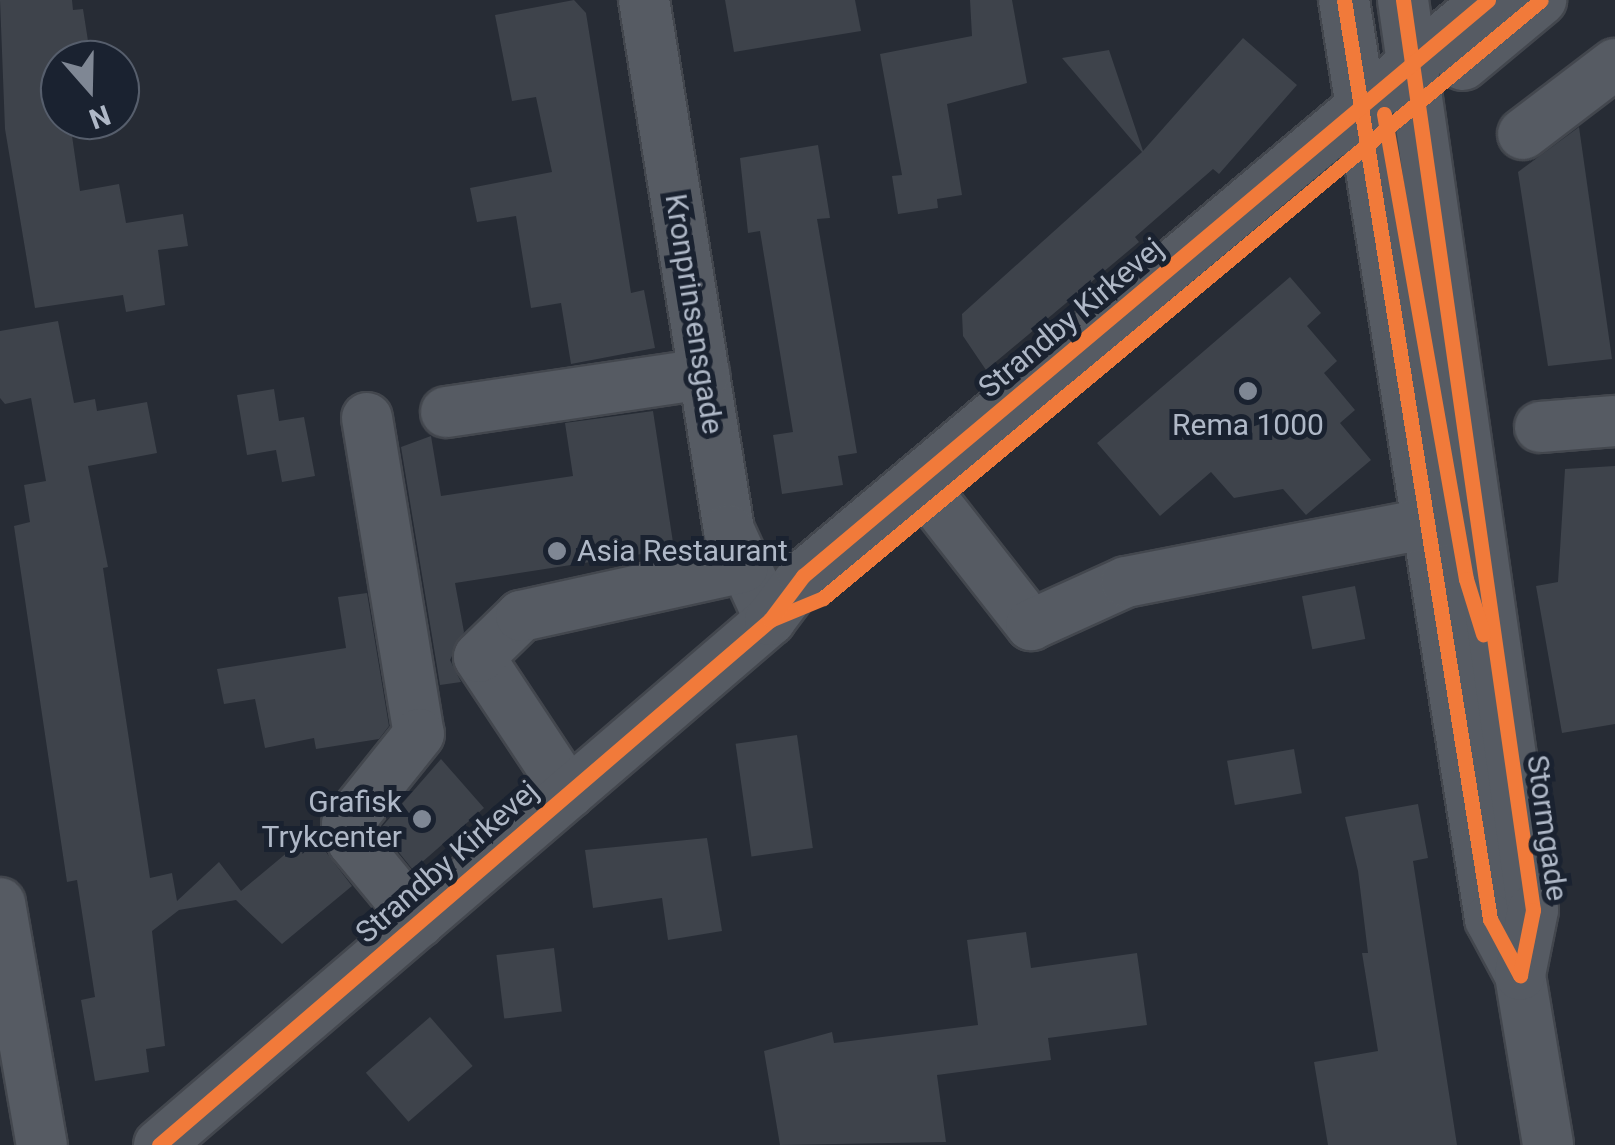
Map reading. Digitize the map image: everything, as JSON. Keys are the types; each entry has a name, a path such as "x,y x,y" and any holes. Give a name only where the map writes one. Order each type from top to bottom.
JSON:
{"street":[{"name":"Kronprinsensgade","path":"644,0 729,530 770,620"},
{"name":"Stormgade","path":"1344,0 1389,106 1455,518 1490,919 1520,975 1548,1145"},
{"path":"1364,0 1389,106"},
{"name":"Stormgade","path":"1403,0 1389,106 1466,579 1498,682 1534,910 1520,975"},
{"path":"1389,106 1488,0"},
{"path":"1389,106 1542,0"},
{"path":"1523,134 1615,64"},
{"name":"Strandby Kirkevej","path":"159,1145 770,620 823,598 929,493 1389,106"},
{"path":"446,412 704,374"},
{"path":"367,418 418,734 347,824 353,842 419,922"},
{"path":"1540,427 1615,422"},
{"path":"929,493 1030,624 1126,582 1455,518"},
{"path":"569,794 479,656 521,616 743,567"},
{"path":"0,903 42,1145"}],"building":[{"path":"0,0 72,0 73,10 83,9 88,40 40,40 40,140 73,140 80,191 119,184 126,223 183,214 188,246 158,250 165,305 126,312 123,295 35,308 5,129"},
{"path":"574,0 586,13 631,293 644,290 655,348 571,364 561,303 531,308 516,216 477,222 470,188 552,172 536,97 512,101 495,15"},
{"path":"725,0 855,0 861,31 734,52"},
{"path":"970,0 1012,0 1027,83 947,104 962,195 937,199 938,208 898,214 892,176 902,175 880,54 972,36"},
{"path":"1243,38 1297,85 1219,174 1213,169 1135,237 1139,242 986,370 963,336 962,314 1142,152 1062,58 1109,50 1143,151"},
{"path":"1579,127 1612,359 1548,366 1518,172"},
{"path":"818,145 830,218 817,219 857,453 838,456 843,485 782,494 773,435 793,432 760,231 748,233 740,158"},
{"name":"Rema 1000","path":"1290,277 1321,313 1307,326 1337,361 1324,373 1355,410 1340,423 1371,460 1306,515 1283,489 1234,498 1211,472 1160,516 1097,443"},
{"path":"58,321 74,403 95,399 97,411 147,402 157,453 88,466 108,567 103,568 150,878 172,873 177,901 219,862 241,891 319,826 326,852 352,886 282,944 236,900 179,910 152,931 165,1046 146,1049 149,1072 95,1081 81,1000 95,997 77,880 67,882 14,526 30,522 24,485 46,481 31,398 5,404 0,398 0,331"},
{"path":"274,389 279,421 304,417 315,476 282,482 276,450 247,455 237,395"},
{"path":"653,411 674,549 455,583 464,632 450,660 461,682 440,685 401,447 431,436 441,496 573,476 565,423"},
{"path":"1615,466 1615,724 1562,733 1536,586 1558,582 1565,469"},
{"path":"1355,586 1365,639 1312,649 1302,596"},
{"path":"367,593 389,726 379,739 316,749 314,738 265,748 255,699 224,704 217,669 346,648 338,597"},
{"path":"797,735 813,848 751,857 736,744"},
{"path":"1294,749 1302,793 1235,805 1227,761"},
{"name":"Grafisk Trykcenter","path":"441,759 484,808 413,870 380,829"},
{"path":"1418,804 1428,858 1413,861 1457,1145 1328,1145 1314,1062 1378,1051 1362,953 1368,953 1358,871 1345,817"},
{"path":"707,838 722,931 668,940 662,898 593,908 585,850"},
{"path":"1026,932 1031,968 1137,953 1147,1025 1048,1038 1051,1060 937,1075 946,1142 780,1145 764,1051 832,1032 834,1043 978,1025 967,940"},
{"path":"554,948 562,1012 504,1019 496,955"},
{"path":"430,1017 473,1066 408,1122 366,1073"}],"cycle path":[{"path":"1344,0 1490,919 1520,975"},
{"path":"1403,0 1533,910 1520,975"},
{"path":"159,1145 770,620 803,576 1488,0"},
{"path":"770,620 823,598 1541,0"},
{"path":"1384,114 1466,579 1483,634"}],"place":[{"name":"Rema 1000","path":"1248,391"},
{"name":"Asia Restaurant","path":"557,551"},
{"name":"Grafisk Trykcenter","path":"422,819"}]}
